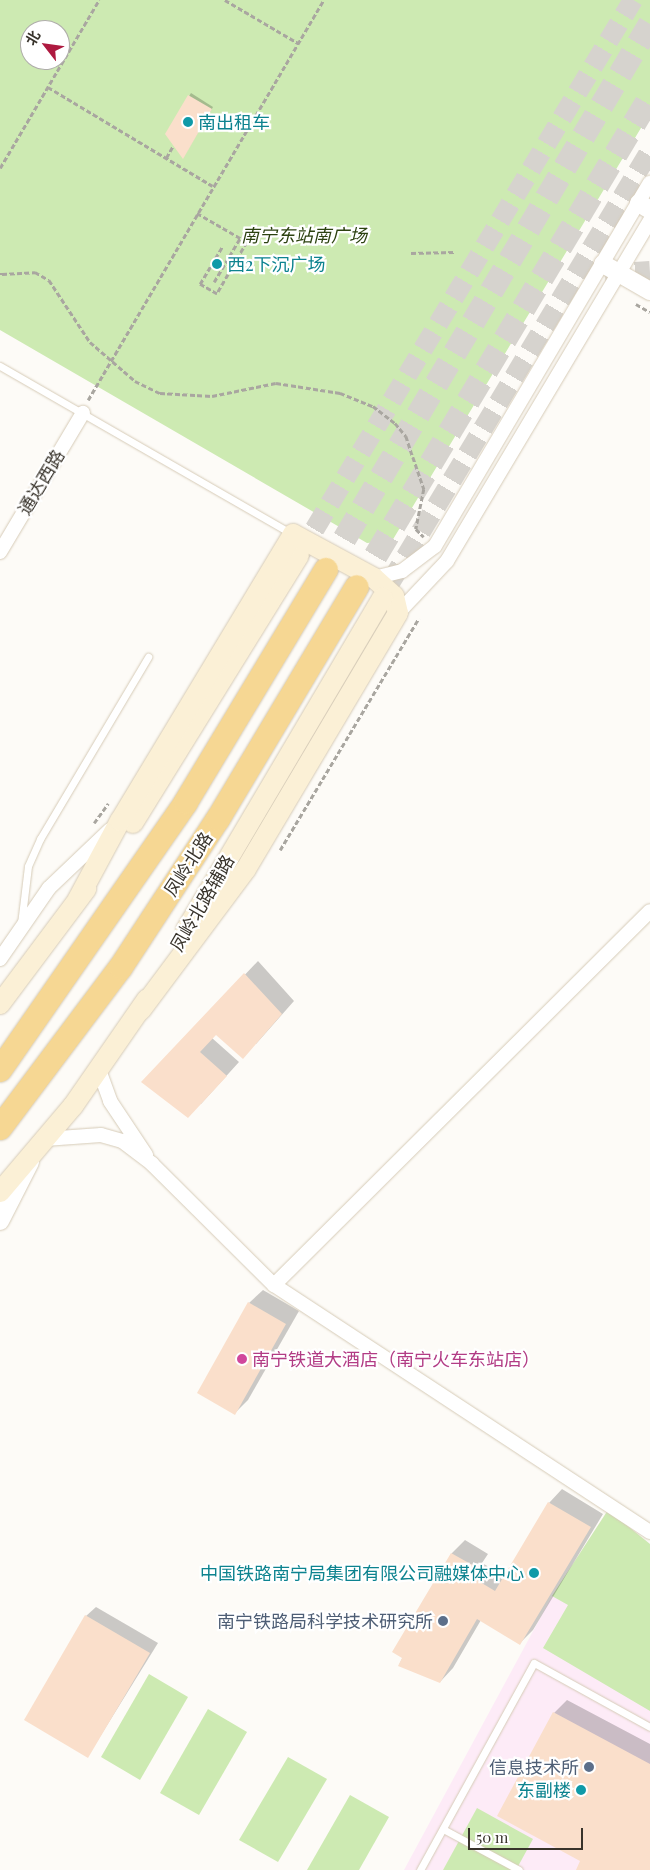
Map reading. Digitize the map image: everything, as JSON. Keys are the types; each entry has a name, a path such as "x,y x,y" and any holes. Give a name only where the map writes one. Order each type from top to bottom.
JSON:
{"highway":[{"name":"凤岭北路","path":"0,1070 186,802 326,570"},
{"name":"凤岭北路","path":"0,1128 148,926 218,818 365,582"}],"main road":[{"path":"78,899 120,821 293,534 365,582 394,596 398,613 246,869 141,1010"},
{"path":"0,1004 154,794 299,554"},
{"name":"凤岭北路辅路","path":"0,1192 99,1070 141,1010 382,598"}],"street":[{"path":"365,582 402,571 435,546 603,264 644,206 650,183"},
{"path":"398,613 447,561 650,221"},
{"path":"603,264 647,290"},
{"name":"通达西路","path":"0,552 83,413"},
{"path":"0,959 49,888 120,821"},
{"path":"274,1285 650,911"},
{"path":"99,1070 110,1101 152,1164"},
{"path":"0,1221 40,1144 101,1135 122,1142 152,1164 274,1285 650,1532"}],"lane":[{"path":"0,366 293,534"},
{"path":"21,929 28,866 40,839 148,657"},
{"path":"420,1870 534,1663 650,1727"},
{"path":"443,1829 519,1870"}],"path":[{"path":"0,168 100,0"},
{"path":"226,0 298,43"},
{"path":"83,413 94,385 324,0"},
{"path":"48,87 213,186"},
{"path":"166,158 173,146"},
{"path":"197,213 247,242 217,294 200,284 222,247"},
{"path":"214,282 240,238"},
{"path":"411,254 454,252"},
{"path":"1,274 35,272 49,280 90,342 134,381 160,393 212,396 276,383 340,393 373,406 395,423 406,436 424,489 416,529 435,546"},
{"path":"636,304 650,312"}],"shaded area":[{"path":"608,1510 650,1544 650,1870 404,1870 552,1596"}],"green space":[{"name":"南宁东站南广场","path":"0,0 650,0 650,113 392,541 367,543 0,330"},
{"path":"608,1510 650,1544 650,1711 543,1648 568,1605 552,1596"},
{"path":"149,1674 188,1697 140,1780 101,1757"},
{"path":"208,1709 247,1732 199,1815 160,1793"},
{"path":"288,1757 327,1779 278,1862 239,1840"},
{"path":"350,1795 389,1817 359,1870 307,1870"},
{"path":"477,1808 533,1839 516,1870 443,1870"}],"building":[{"name":"南出租车","path":"188,95 212,109 183,159 165,134"},
{"path":"244,973 282,1014 243,1059 216,1035 200,1052 227,1076 188,1118 141,1082"},
{"name":"南宁铁道大酒店（南宁火车东站店）","path":"248,1302 286,1324 235,1415 197,1393"},
{"path":"548,1502 591,1527 520,1645 477,1619 440,1683 398,1666 402,1658 392,1652 451,1553 476,1567 470,1576 495,1591"},
{"path":"85,1615 150,1653 88,1758 24,1720"},
{"name":"东副楼","path":"553,1712 650,1764 650,1870 576,1870 580,1861 497,1816"}],"tunnel":[{"path":"299,555 633,0"},
{"path":"326,570 650,24"},
{"path":"357,587 650,97"},
{"path":"390,583 650,151"},
{"path":"605,274 650,271"}],"place":[{"name":"南出租车","path":"188,122"},
{"name":"西2下沉广场","path":"217,264"},
{"name":"南宁铁道大酒店（南宁火车东站店）","path":"242,1359"},
{"name":"中国铁路南宁局集团有限公司融媒体中心","path":"534,1573"},
{"name":"南宁铁路局科学技术研究所","path":"443,1621"},
{"name":"信息技术所","path":"589,1767"},
{"name":"东副楼","path":"581,1790"}]}
